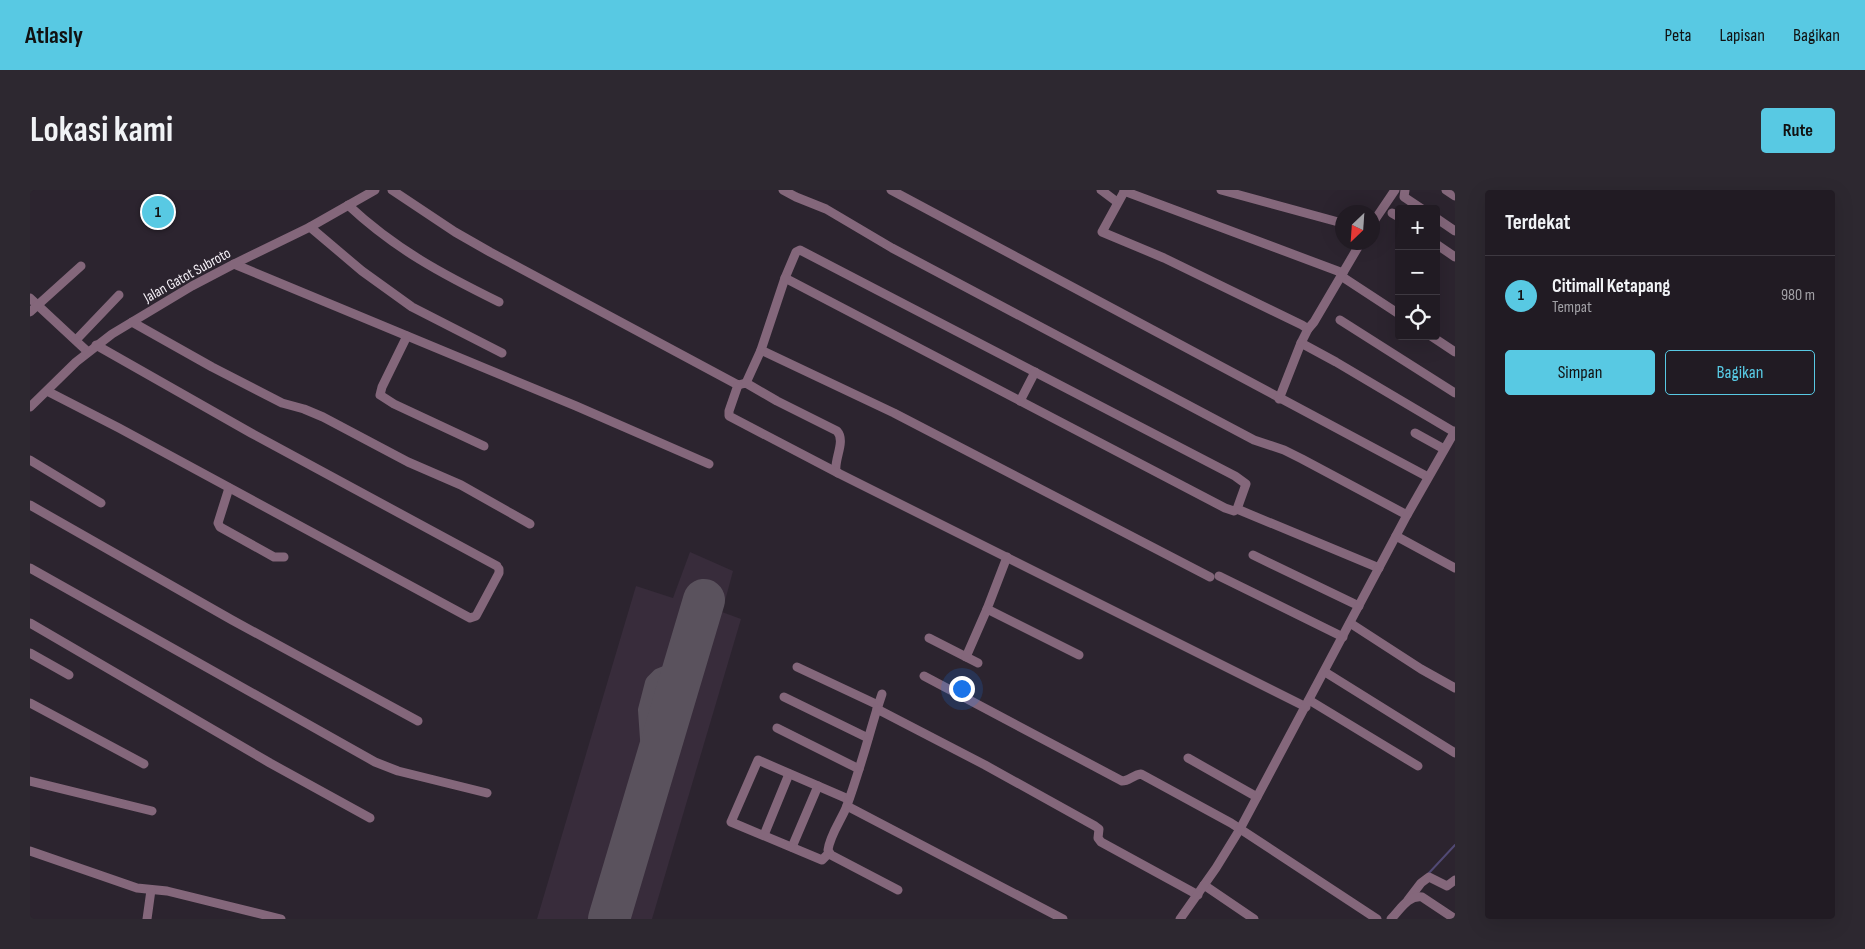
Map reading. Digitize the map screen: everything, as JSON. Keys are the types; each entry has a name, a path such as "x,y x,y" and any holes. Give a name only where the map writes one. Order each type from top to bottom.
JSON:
{"street":[{"name":"Jalan Gatot Subroto","path":"31,403 47,391 96,345 132,322 192,286 310,227 375,190"},
{"path":"392,190 444,225 482,247 742,384 836,431 839,434 840,440 835,465 838,474"},
{"path":"783,190 826,209 892,248 1254,440 1284,450 1406,515"},
{"path":"891,190 1428,477"},
{"path":"1101,190 1117,202"},
{"path":"1221,190 1335,221"},
{"path":"1380,212 1395,190"},
{"path":"1405,190 1404,197 1416,205"},
{"path":"1446,190 1455,196"},
{"path":"1308,329 1180,266 1102,232 1124,191 1342,274 1395,311"},
{"path":"348,205 384,236 414,257 447,277 499,302"},
{"path":"1440,221 1455,231"},
{"path":"310,227 362,271 412,307 502,353"},
{"path":"1440,247 1455,257"},
{"path":"785,278 1225,508 1234,511 1246,487 1242,480 799,250 796,252 785,278 761,350 742,384 729,411 729,416 838,474 1307,704 1418,766"},
{"path":"1279,399 1308,329 1356,250"},
{"path":"234,264 576,406 709,464"},
{"path":"30,312 82,266"},
{"path":"76,340 119,296"},
{"path":"30,298 88,352"},
{"path":"1340,320 1455,393"},
{"path":"132,322 212,367 282,403 323,417 408,462 461,485 530,524"},
{"path":"407,336 382,387 380,395 394,404 484,446"},
{"path":"1437,340 1455,352"},
{"path":"1180,919 1240,829 1360,606 1406,515 1455,432 1301,343"},
{"path":"47,391 470,618 476,616 499,573 498,568 251,433 96,345"},
{"path":"761,350 894,413 1215,577 1343,637"},
{"path":"1020,401 1035,372"},
{"path":"1415,433 1444,449"},
{"path":"30,460 101,503"},
{"path":"229,488 218,525 274,557 284,557"},
{"path":"30,505 232,620 418,721"},
{"path":"1237,508 1379,568"},
{"path":"1396,536 1455,568"},
{"path":"1252,555 1360,606"},
{"path":"966,657 1008,557"},
{"path":"30,568 375,762 398,771 487,793"},
{"path":"987,609 1078,655"},
{"path":"30,623 270,763 370,818"},
{"path":"1350,623 1421,669 1455,688"},
{"path":"928,638 978,663"},
{"path":"30,653 69,675"},
{"path":"797,667 878,707 1095,826 1099,829 1098,838 1101,842 1198,894"},
{"path":"1324,672 1455,752"},
{"path":"924,676 1122,781 1128,781 1140,774 1240,829 1377,919"},
{"path":"882,694 859,769 847,803 830,843 829,853 822,860 731,822 758,760 818,786 847,803 1063,919"},
{"path":"784,697 868,738"},
{"path":"30,702 144,764"},
{"path":"777,728 859,769"},
{"path":"1188,758 1257,797"},
{"path":"764,835 789,774"},
{"path":"30,781 152,811"},
{"path":"792,847 818,786"},
{"path":"30,851 137,888 167,891 281,919"},
{"path":"829,853 898,890"},
{"path":"1392,919 1429,877 1448,886 1455,880"},
{"path":"1204,885 1254,919"},
{"path":"147,919 151,890"},
{"path":"1408,901 1414,897 1420,897 1455,919"}],"shaded area":[{"path":"690,552 733,571 722,612 741,619 652,919 537,919 636,586 673,598"}],"waterway":[{"path":"1428,874 1455,845"}],"taxiway":[{"path":"649,785 650,753 647,710 654,683 665,675 681,679"}],"runway":[{"path":"609,919 704,600"}],"place":[{"name":"Citimall Ketapang","path":"158,212"}]}
